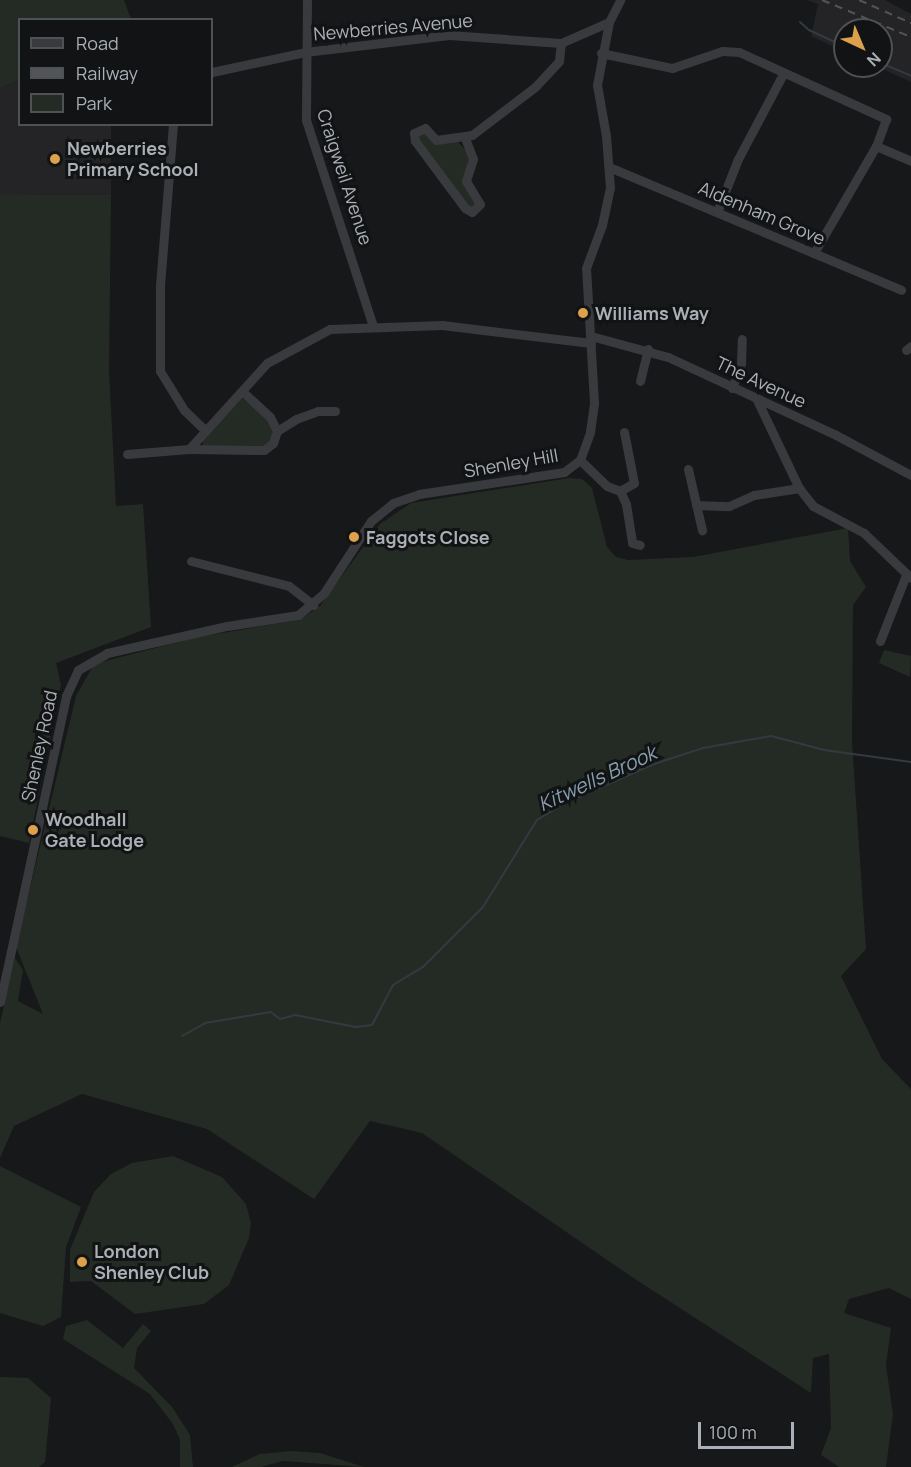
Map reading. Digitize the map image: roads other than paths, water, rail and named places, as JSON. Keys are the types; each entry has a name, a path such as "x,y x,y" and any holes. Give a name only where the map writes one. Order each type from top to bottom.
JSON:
{"street":[{"name":"Craigweil Avenue","path":"307,0 306,120 373,326"},
{"name":"Shenley Hill","path":"313,605 371,521 393,503 419,494 564,472 580,460 592,419 591,339 586,268 608,205 609,167 597,85 601,53 609,22 620,0"},
{"name":"Newberries Avenue","path":"213,72 305,52 466,34 561,43 609,22"},
{"path":"465,138 473,159 466,180 480,204 472,212 465,208 414,137 420,128 436,140 465,138 535,87 559,61 561,43"},
{"path":"601,53 672,68 730,50 882,116 887,123 876,146 814,253"},
{"path":"717,212 738,159 784,72"},
{"path":"173,126 160,285 160,371 184,410 206,431"},
{"path":"876,146 911,161"},
{"name":"Aldenham Grove","path":"609,167 901,290"},
{"path":"189,449 267,363 330,329 442,325 591,339"},
{"name":"The Avenue","path":"591,339 648,349 836,435 911,475"},
{"path":"732,388 741,363 742,339"},
{"path":"640,381 648,349"},
{"path":"242,391 270,417 278,431"},
{"path":"757,400 799,488 813,506 864,533 908,576 880,641"},
{"path":"127,454 189,449 264,450 273,443 278,431 318,411 334,411"},
{"path":"620,491 634,481 624,432"},
{"path":"580,460 607,486 620,491 626,504 632,543 640,545"},
{"path":"688,470 702,530"},
{"path":"696,505 729,506 754,495 799,488"},
{"path":"191,561 289,586 313,605"},
{"name":"Shenley Road","path":"0,1002 68,689 78,670 107,653 228,626 298,615 313,605"}],"waterway":[{"path":"800,22 809,30 833,41"},
{"path":"893,68 911,76"},
{"name":"Kitwells Brook","path":"182,1036 205,1023 271,1012 280,1019 295,1015 356,1027 372,1025 393,985 423,967 483,907 537,820 565,803 654,764 703,748 771,736 824,750 911,762"}],"railway":[{"path":"822,0 911,37"},
{"path":"859,0 911,23"}],"place":[{"name":"Newberries Primary School","path":"55,159"},
{"name":"Williams Way","path":"583,313"},
{"name":"Faggots Close","path":"354,537"},
{"name":"Woodhall Gate Lodge","path":"33,830"},
{"name":"London Shenley Club","path":"82,1262"}]}
